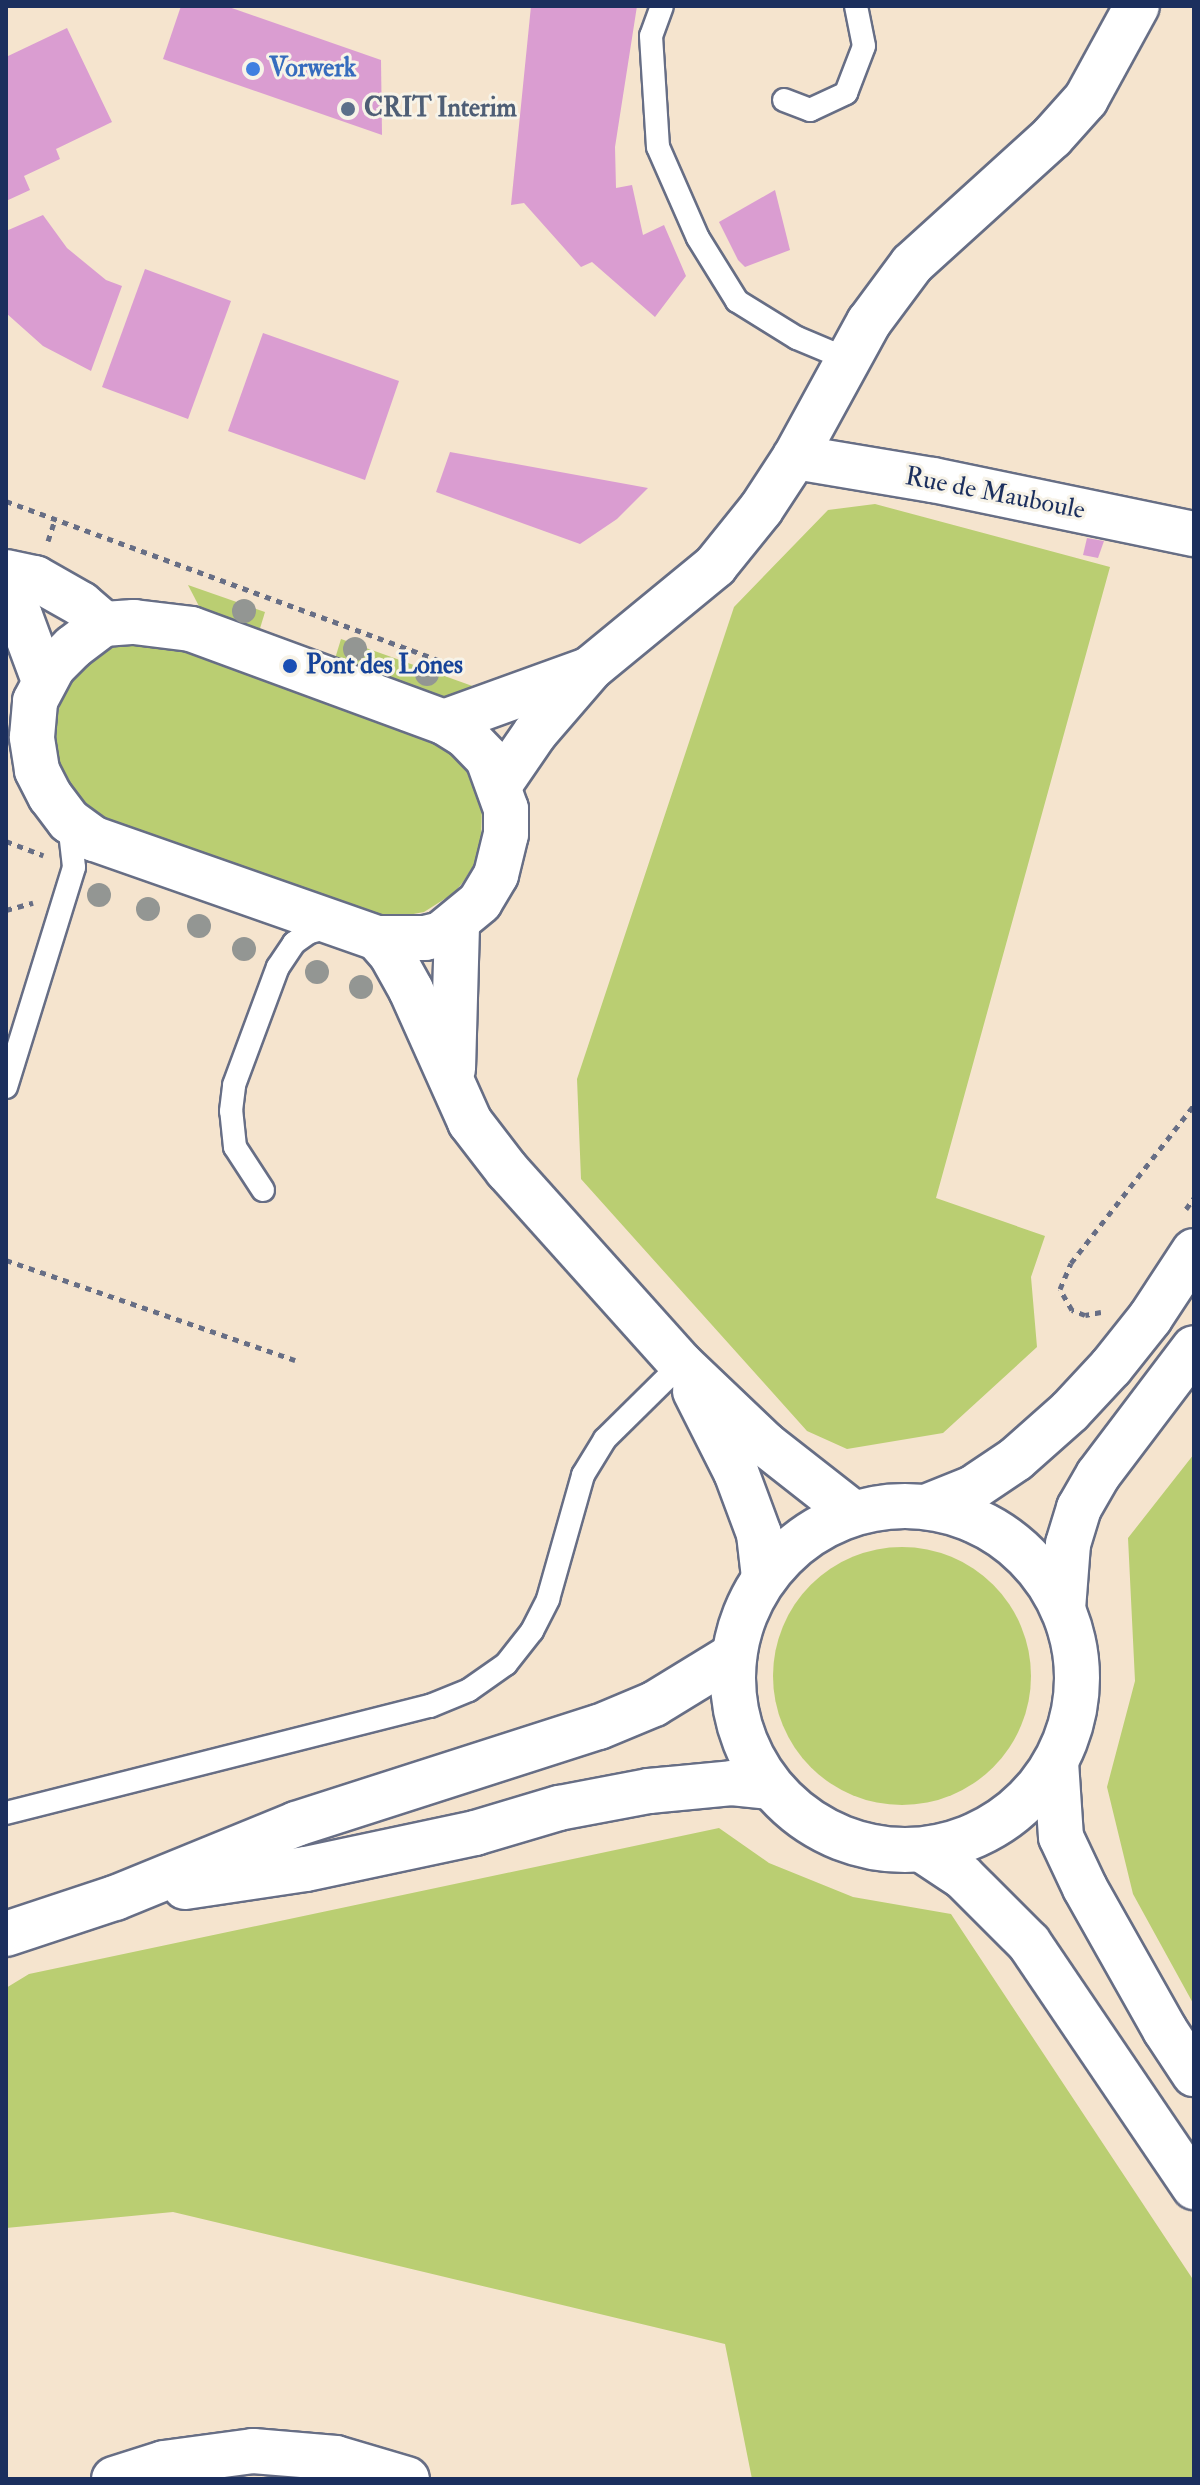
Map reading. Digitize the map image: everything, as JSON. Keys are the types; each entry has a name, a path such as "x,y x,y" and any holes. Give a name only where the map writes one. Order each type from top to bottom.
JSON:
{"main road":[{"path":"500,784 535,733 591,668 715,566 761,509 795,457 847,359 912,264 1052,137 1086,99 1137,6"},
{"name":"Rue de Mauboule","path":"795,457 933,480 1194,534"},
{"path":"6,572 35,578 81,604 104,624"},
{"path":"6,593 20,616 44,681"},
{"path":"165,623 191,629 444,722 466,736 488,759 500,784 506,809 506,834 496,875 480,902 441,934 425,938 377,938 94,839 63,841 50,796 37,770 32,737 35,701 44,681 73,647 104,624 165,623"},
{"path":"444,722 591,668"},
{"path":"453,1083 457,923"},
{"path":"377,938 391,954 411,990 470,1122 507,1170 681,1364 765,1444 853,1513"},
{"path":"926,1507 973,1488 1016,1459 1070,1411 1150,1318 1194,1251"},
{"path":"1063,1609 1068,1544 1079,1508 1098,1475 1194,1348"},
{"path":"681,1364 736,1472 759,1534 764,1577"},
{"path":"889,1506 926,1507 961,1514 993,1530 1022,1551 1045,1578 1063,1609 1074,1647 1077,1686 1070,1725 1056,1762 1037,1789 1013,1812 985,1831 954,1844 922,1850 879,1849 838,1838 801,1817 771,1787 746,1747 734,1702 734,1655 750,1601 764,1577 789,1550 819,1528 853,1513 889,1506"},
{"path":"6,1934 115,1898 296,1824 599,1727 654,1704 734,1655"},
{"path":"1056,1762 1061,1837 1092,1901 1194,2074"},
{"path":"115,1898 306,1869 475,1833 559,1808 649,1791 732,1783 771,1787"},
{"path":"922,1850 963,1877 1029,1943 1194,2187"},
{"path":"114,2479 164,2463 253,2451 336,2458 407,2479"},
{"path":"259,2479 288,2479"}],"lane":[{"path":"662,6 651,36 658,147 698,238 737,301 797,338 847,359"},
{"path":"784,100 810,110 846,93 864,46 856,6"},
{"path":"6,1087 74,867 63,841"},
{"path":"263,1190 235,1147 231,1111 234,1085 278,967 294,943 310,932 336,925"},
{"path":"6,1813 430,1706 469,1690 506,1664 532,1631 548,1599 583,1475 605,1439 681,1364"}],"path":[{"path":"6,501 474,673"},
{"path":"6,841 63,841"},
{"path":"1110,1306 1100,1313 1085,1315 1072,1310 1060,1289 1071,1263 1194,1105"},
{"path":"6,1260 295,1360"}],"green space":[{"path":"875,504 1110,567 936,1198 1045,1236 1031,1277 1037,1347 943,1433 847,1449 807,1431 581,1179 577,1079 734,607 828,510"},
{"path":"188,585 265,612 258,635 202,612"},
{"path":"341,639 492,693 442,699 334,662"},
{"path":"142,642 175,645 439,742 474,781 482,803 481,844 475,863 463,882 454,893 424,912 387,919 94,815 79,803 60,770 54,748 61,701 73,676 91,657 115,647"},
{"path":"1194,1454 1194,2005 1133,1894 1107,1787 1135,1681 1128,1538"},
{"path":"889,1547 915,1547 940,1552 963,1562 984,1576 1002,1594 1026,1638 1031,1676 1026,1714 1016,1737 1002,1758 984,1776 940,1800 915,1805 889,1805 864,1800 841,1790 820,1776 802,1758 778,1714 773,1689 773,1663 778,1638 788,1615 802,1594 820,1576 864,1552"},
{"path":"719,1828 769,1863 853,1897 951,1914 1194,2281 1194,2479 752,2479 725,2344 173,2212 6,2228 6,1988 29,1974"}],"building":[{"path":"181,6 226,6 381,60 382,135 163,59"},
{"path":"531,6 637,6 615,147 616,188 632,185 643,235 664,225 686,276 655,317 592,262 581,267 524,203 511,205"},
{"path":"67,28 112,122 56,149 60,159 24,176 30,190 6,201 6,57"},
{"path":"775,190 790,250 745,267 738,260 719,222"},
{"path":"43,215 67,248 106,280 122,286 91,371 43,346 6,313 6,231"},
{"path":"145,269 231,301 188,419 102,387"},
{"path":"263,333 399,381 365,480 228,431"},
{"path":"450,452 648,488 617,519 580,544 436,492"},
{"path":"1087,538 1104,541 1098,558 1083,555"}],"place":[{"name":"Vorwerk","path":"253,69"},
{"name":"CRIT Interim","path":"348,109"},
{"name":"Pont des Lones","path":"290,666"}]}
